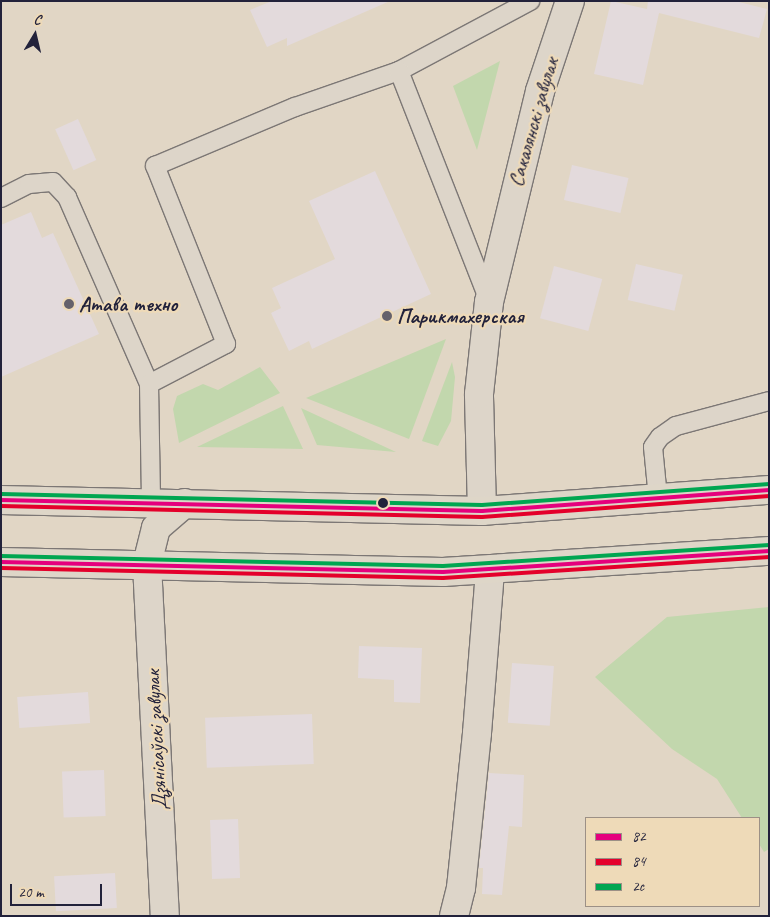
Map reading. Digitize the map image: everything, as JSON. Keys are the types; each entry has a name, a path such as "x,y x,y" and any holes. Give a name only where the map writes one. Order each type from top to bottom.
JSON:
{"main road":[{"path":"1,500 482,511 769,490"},
{"path":"114,564 143,534 151,502"},
{"path":"147,564 156,528 185,503"},
{"path":"1,562 490,570 769,551"}],"street":[{"name":"Сакалянскі завулак","path":"482,511 479,394 489,302 538,100 570,1"},
{"name":"Дзянісаўскі завулак","path":"147,564 165,916"},
{"path":"454,916 461,888 476,743 490,570"}],"lane":[{"path":"149,384 226,344 155,166 296,107 399,70 530,1"},
{"path":"399,70 489,302"},
{"path":"1,198 29,184 52,182 67,197 149,384 151,502"},
{"path":"658,498 653,447 660,437 676,426 769,401"}],"green space":[{"path":"500,61 477,150 453,86"},
{"path":"446,339 409,439 306,398"},
{"path":"452,362 455,377 451,421 438,446 422,441"},
{"path":"260,367 280,393 179,443 173,409 177,396 203,384 218,390"},
{"path":"283,406 303,449 197,447"},
{"path":"301,408 396,452 317,445"},
{"path":"769,607 769,849 764,852 760,846 760,817 741,817 717,779 672,749 595,677 667,617"}],"building":[{"path":"272,1 390,1 287,46 287,38 267,47 250,10"},
{"path":"611,1 647,9 648,1 735,1 767,9 759,38 659,13 643,85 594,74"},
{"path":"78,119 96,160 73,170 55,129"},
{"path":"572,165 629,178 620,213 564,200"},
{"path":"375,171 431,294 312,349 309,341 289,351 271,313 281,308 272,288 335,259 309,201"},
{"path":"31,212 42,238 53,233 99,334 1,377 1,225"},
{"path":"636,264 683,275 674,311 628,300"},
{"path":"554,266 602,279 588,331 540,318"},
{"path":"359,646 422,648 420,703 394,702 394,680 358,678"},
{"path":"512,663 554,666 550,726 508,723"},
{"path":"88,692 90,723 19,728 17,697"},
{"path":"312,714 314,764 207,768 205,718"},
{"path":"104,770 106,816 64,817 62,771"},
{"path":"489,773 524,775 522,827 509,826 502,895 482,894 483,868 479,868"},
{"path":"238,819 240,878 212,879 210,820"},
{"path":"115,873 117,908 56,911 54,876"}],"transit line":[{"name":"2с","path":"1,494 482,505 769,484"},
{"name":"82","path":"1,500 482,511 769,490"},
{"name":"84","path":"1,506 482,517 769,496"},
{"name":"2с","path":"1,556 443,566 769,545"},
{"name":"82","path":"1,562 443,572 769,551"},
{"name":"84","path":"1,568 443,578 769,557"}],"place":[{"name":"Атава техно","path":"69,304"},
{"name":"Парикмахерская","path":"387,316"}]}
